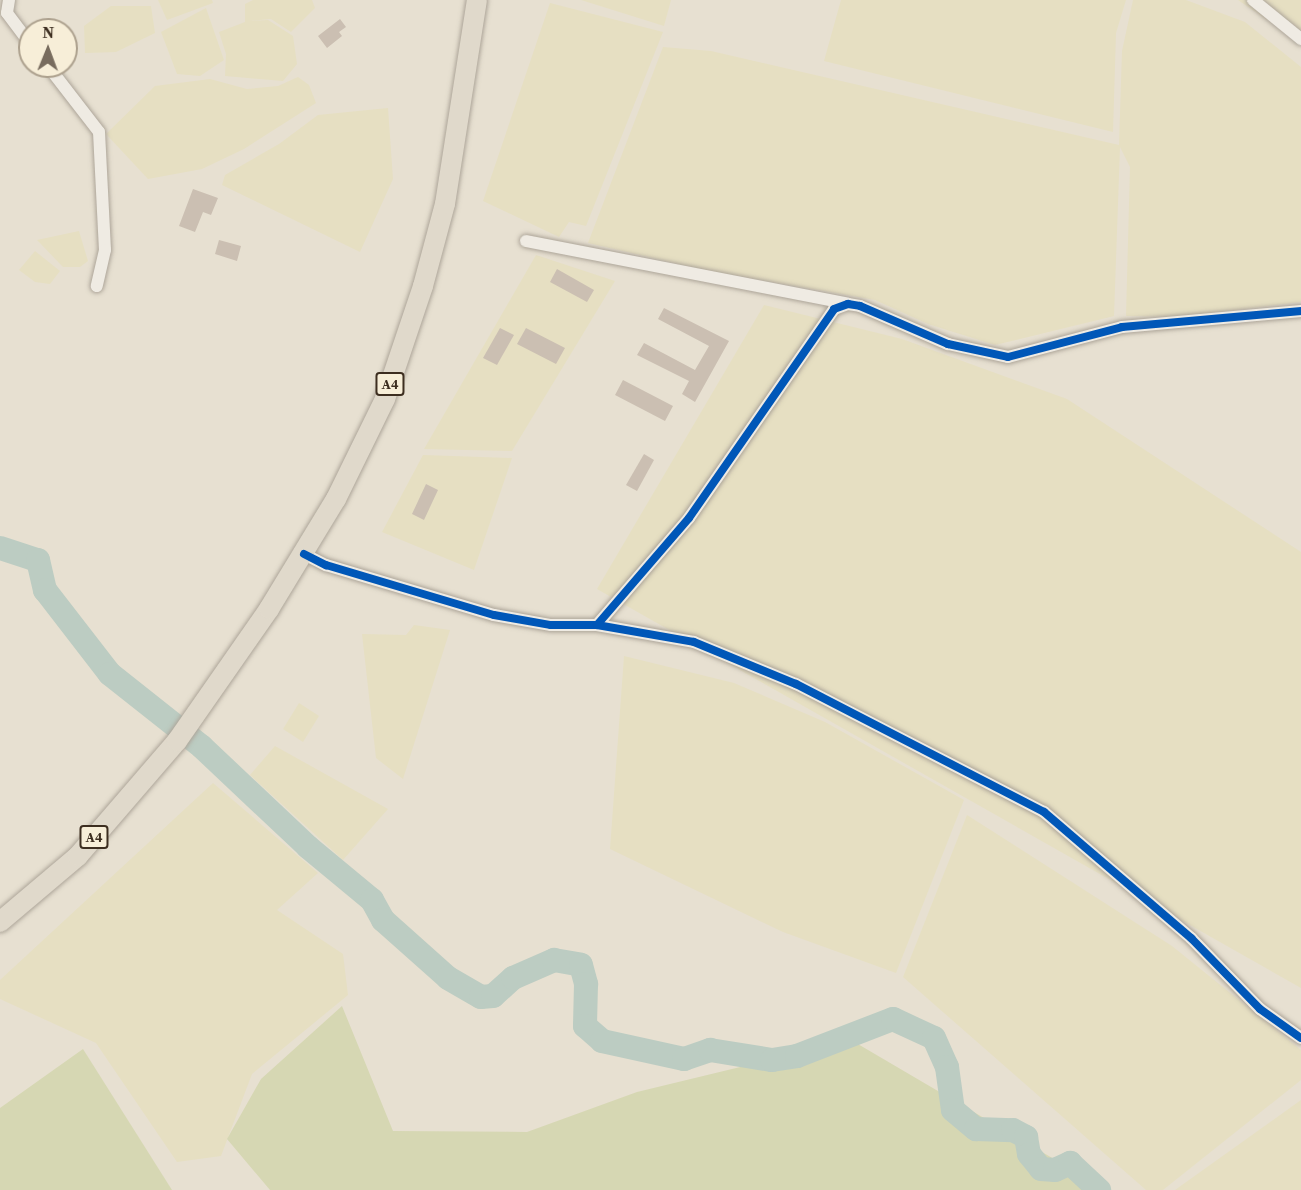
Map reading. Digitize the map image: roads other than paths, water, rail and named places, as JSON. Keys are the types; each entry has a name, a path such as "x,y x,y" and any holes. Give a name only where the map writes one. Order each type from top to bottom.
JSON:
{"highway":[{"name":"A4","path":"0,922 78,856 177,741 304,554 374,425 423,286 447,192 477,23 477,0"}],"street":[{"path":"9,0 7,13 18,27"},
{"path":"1253,0 1301,39"},
{"path":"57,78 99,132 105,250 97,286"},
{"path":"526,241 848,304 948,344 1008,357 1122,327 1301,311"},
{"path":"597,625 689,518 822,321 834,309 848,304"},
{"path":"304,554 326,565 494,615 551,625 597,625 694,642 796,684 1044,812 1191,938 1260,1009 1301,1038"}],"waterway":[{"path":"0,548 38,560 45,590 110,674 202,747 308,847 372,900 383,920 448,978 481,997 493,996 513,978 554,960 581,965 586,984 585,1026 602,1041 684,1059 710,1050 772,1060 797,1056 893,1019 934,1038 947,1067 953,1110 976,1129 1013,1130 1026,1137 1029,1154 1041,1169 1055,1170 1070,1163 1099,1190"}]}
